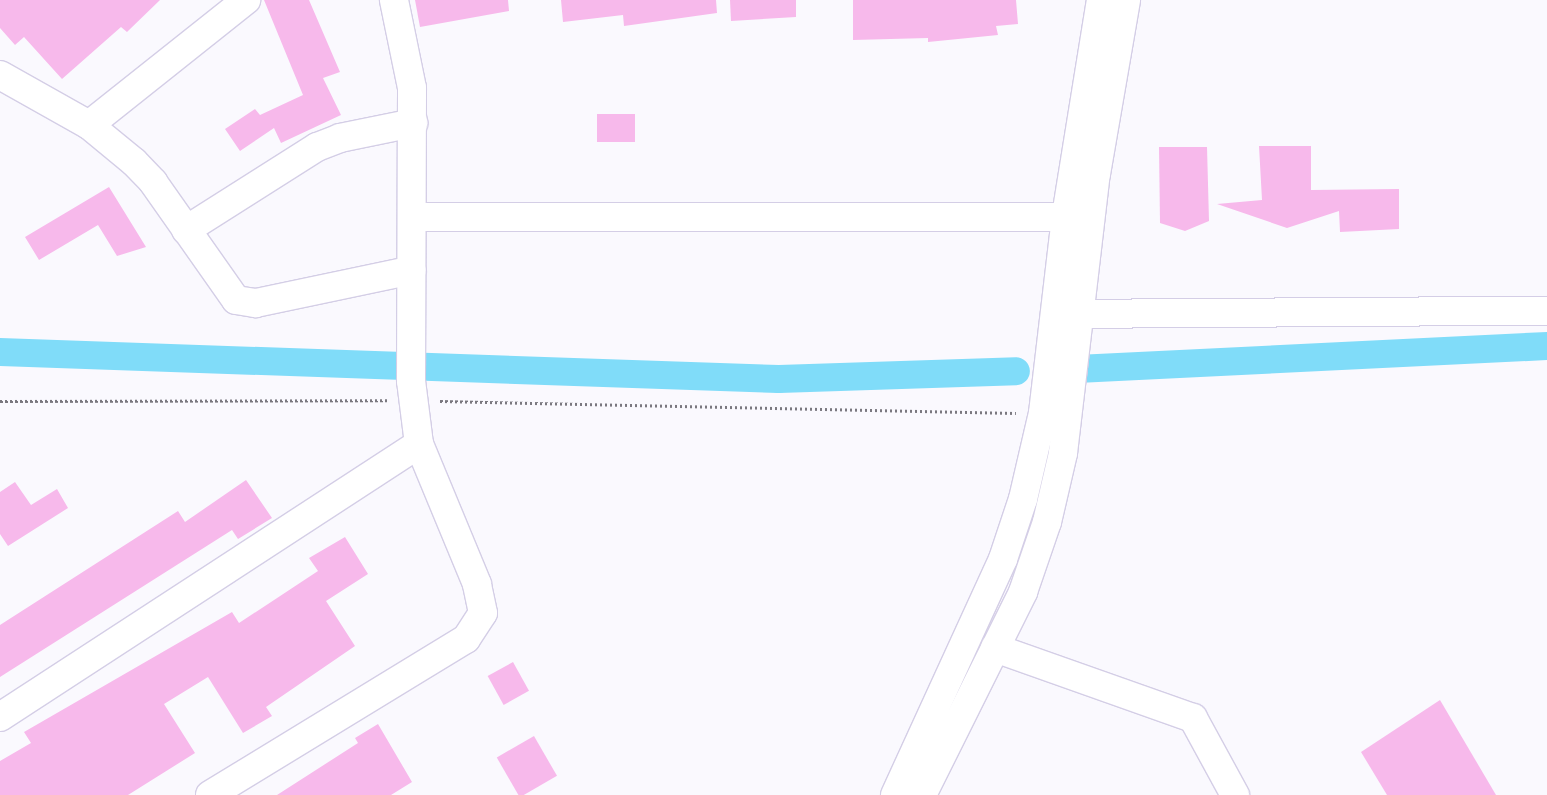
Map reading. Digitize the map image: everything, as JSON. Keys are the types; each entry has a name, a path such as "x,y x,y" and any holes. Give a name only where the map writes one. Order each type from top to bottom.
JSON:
{"street":[{"path":"89,125 246,0"},
{"path":"210,795 466,638 483,613 477,584 419,444 411,391 414,123 407,53 394,0"},
{"path":"896,795 1003,559 1052,402 1066,327 1101,0"},
{"path":"1078,216 1126,0"},
{"path":"0,75 89,125 153,182 236,300 245,303 412,270"},
{"path":"186,230 318,147 340,138 414,123"},
{"path":"412,218 1078,216"},
{"path":"1066,327 1547,311"},
{"path":"922,795 1023,592 1047,522 1062,453 1052,402"},
{"path":"0,717 419,444"},
{"path":"995,648 1193,718 1235,795"}],"path":[{"path":"0,400 411,391 1052,402"}],"building":[{"path":"0,0 160,0 127,32 121,27 62,79 24,37 15,45 0,28"},
{"path":"264,0 309,0 340,72 323,78 341,115 281,143 274,128 240,151 225,129 255,109 260,115 303,95"},
{"path":"415,0 508,0 509,11 420,27"},
{"path":"561,0 716,0 717,13 624,26 623,15 563,22"},
{"path":"730,0 796,0 796,17 731,21"},
{"path":"853,0 1016,0 1018,24 996,26 998,35 928,42 928,38 853,40"},
{"path":"597,114 635,114 635,142 597,142"},
{"path":"1259,146 1311,146 1311,190 1399,189 1399,229 1340,232 1339,211 1287,228 1217,204 1262,200"},
{"path":"1159,147 1207,147 1209,221 1185,231 1160,223"},
{"path":"109,187 146,247 117,256 98,225 39,260 25,237"},
{"path":"246,480 272,518 238,539 232,530 0,677 0,625 178,511 185,522"},
{"path":"15,482 31,505 57,489 68,508 8,546 0,534 0,492"},
{"path":"345,537 368,574 326,601 355,646 266,707 272,716 243,733 208,677 164,704 195,753 128,795 0,795 0,761 31,743 24,732 232,612 239,623 318,571 309,558"},
{"path":"513,662 529,691 504,705 488,676"},
{"path":"1440,700 1496,795 1387,795 1361,752"},
{"path":"378,724 412,782 391,795 277,795 358,743 355,738"},
{"path":"534,736 557,776 524,795 518,795 497,758"}],"waterway":[{"path":"1077,369 1547,346"},
{"path":"0,352 779,379 1016,371"}]}
